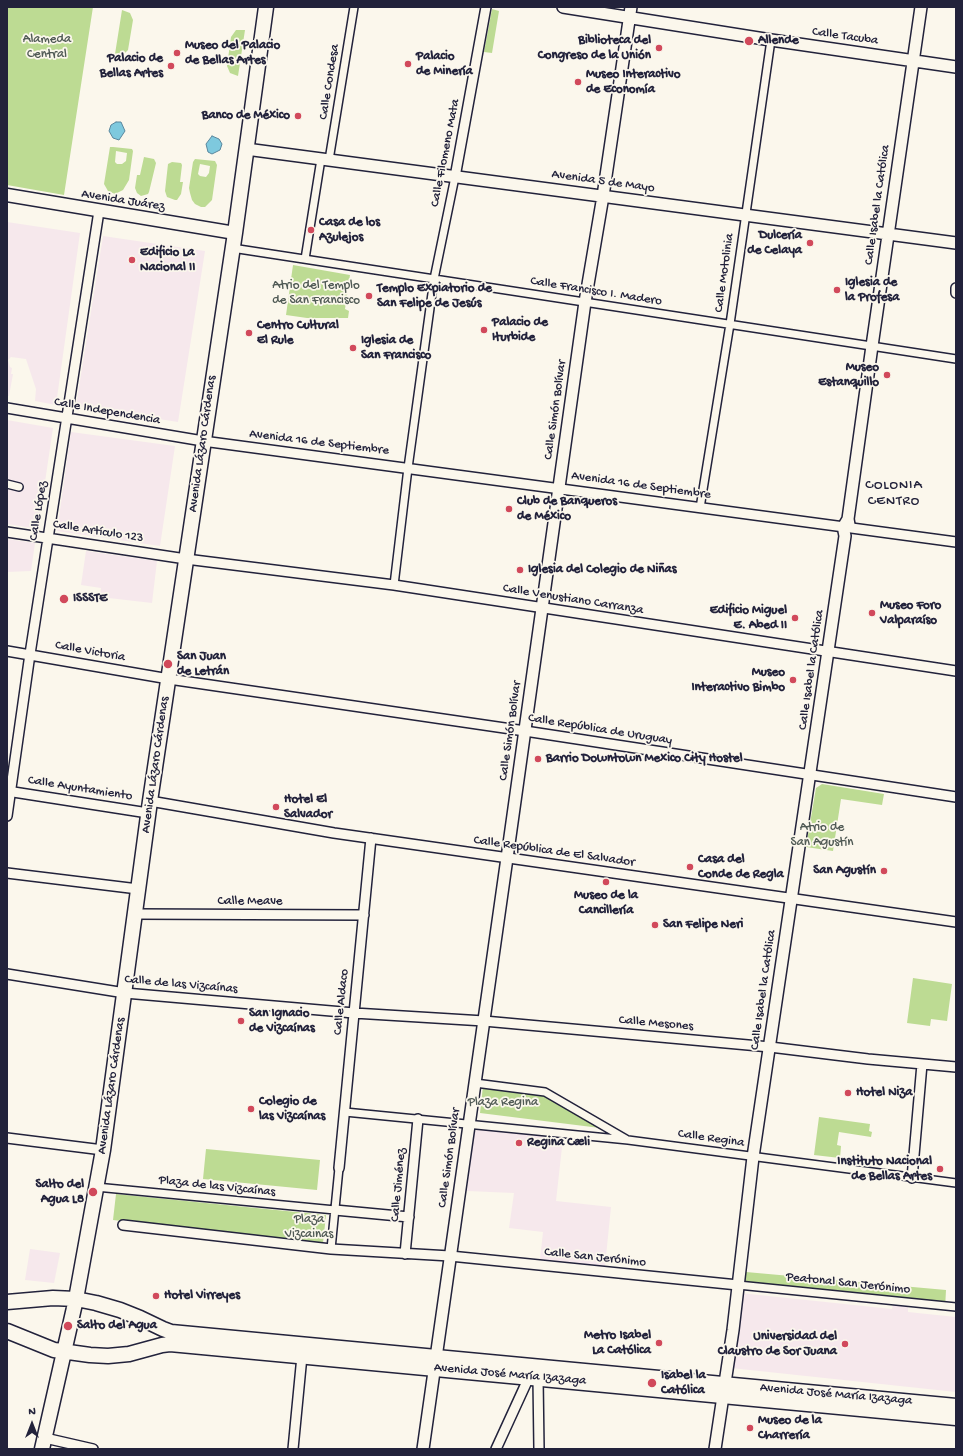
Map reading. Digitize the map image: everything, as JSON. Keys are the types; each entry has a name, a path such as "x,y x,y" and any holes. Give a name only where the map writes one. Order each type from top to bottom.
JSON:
{"main road":[{"name":"Avenida Lázaro Cárdenas","path":"43,1443 76,1299 103,1150 149,807 169,679 266,7"},
{"name":"Avenida Juárez","path":"7,196 234,233"},
{"name":"Avenida José María Izazaga","path":"7,1302 46,1298 76,1299 120,1310 163,1330 171,1332 434,1362 724,1390 956,1418"},
{"name":"Avenida José María Izazaga","path":"7,1331 39,1345 64,1352 108,1356 128,1354 170,1344 302,1356 434,1362 534,1377 956,1406"}],"street":[{"name":"Calle Condesa","path":"305,259 354,7"},
{"name":"Calle Filomeno Mata","path":"394,585 408,468 434,279 486,7"},
{"name":"Calle Tacuba","path":"563,7 630,12 771,40 956,67"},
{"name":"Calle Isabel la Católica","path":"716,1449 754,1157 847,528 912,61 921,7"},
{"name":"Calle Simón Bolívar","path":"423,1449 434,1362 484,1021 585,302 603,196 630,12"},
{"name":"Calle Motolinia","path":"700,508 730,324 771,40"},
{"name":"Avenida 5 de Mayo","path":"246,149 956,243"},
{"name":"Calle López","path":"7,816 9,791 99,211"},
{"name":"Calle Francisco I. Madero","path":"232,248 956,359"},
{"name":"Calle Independencia","path":"7,408 203,441"},
{"name":"Avenida 16 de Septiembre","path":"203,441 956,542"},
{"path":"7,484 19,487"},
{"name":"Calle Artículo 123","path":"7,532 186,559"},
{"name":"Calle Venustiano Carranza","path":"186,559 394,585 956,672"},
{"name":"Calle Victoria","path":"7,651 169,679"},
{"name":"Calle República de Uruguay","path":"169,679 525,731 956,797"},
{"name":"Calle Ayuntamiento","path":"9,791 149,807"},
{"name":"Calle República de El Salvador","path":"149,807 956,922"},
{"name":"Calle Aldaco","path":"339,1168 371,838"},
{"path":"7,873 138,889"},
{"name":"Calle Meave","path":"135,914 364,916"},
{"name":"Calle de las Vizcaínas","path":"7,974 124,993 354,1014"},
{"name":"Calle Mesones","path":"354,1014 484,1021 770,1047 956,1067"},
{"path":"912,1178 922,1064"},
{"name":"Calle Regina","path":"475,1083 545,1092 628,1140 956,1183"},
{"path":"344,1112 628,1140"},
{"name":"Calle Jiménez","path":"406,1254 418,1119"},
{"path":"7,1138 103,1150"},
{"path":"331,1249 339,1168"},
{"name":"Plaza de las Vizcaínas","path":"96,1187 335,1210"},
{"path":"335,1210 409,1218"},
{"path":"123,1225 331,1249 450,1256"},
{"name":"Calle San Jerónimo","path":"450,1256 738,1285"},
{"name":"Peatonal San Jerónimo","path":"738,1285 956,1307"},
{"path":"293,1449 302,1356"},
{"path":"496,1449 534,1377"},
{"path":"534,1377 539,1449"},
{"path":"43,1443 93,1449"}],"shaded area":[{"path":"7,222 80,233 56,405 35,401 36,389 26,359 11,357 8,360 10,367 12,368 11,374 13,374 9,396 7,396"},
{"path":"103,236 205,251 178,422 76,406"},
{"path":"7,420 53,428 38,529 7,524 7,488 20,491 21,485 7,481"},
{"path":"71,432 175,446 160,546 57,531"},
{"path":"7,539 35,543 31,571 7,572"},
{"path":"86,551 157,561 152,603 100,597 101,588 81,585"},
{"path":"480,1128 563,1138 556,1201 611,1207 605,1266 540,1259 543,1232 509,1228 514,1193 467,1191 474,1132"},
{"path":"30,1249 60,1253 54,1283 25,1280"},
{"name":"Universidad del Claustro de Sor Juana","path":"740,1293 892,1309 893,1304 908,1306 908,1312 956,1317 956,1392 731,1368"}],"green space":[{"name":"Alameda Central","path":"7,7 93,7 64,195 7,185"},
{"path":"492,9 499,11 492,53 484,52"},
{"path":"122,10 130,13 133,20 128,50 124,54 119,55 115,54"},
{"path":"236,30 245,30 238,76 230,73 227,66 231,37"},
{"path":"110,147 132,149 129,180 123,190 115,194 108,191 104,184","holes":["116,151 127,153 126,161 122,164 117,164 115,162"]},
{"path":"144,157 154,159 156,163 149,192 148,194 141,196 137,193 135,188 137,175 140,175"},
{"path":"195,159 215,161 217,165 212,200 205,207 195,204 190,193 189,188 193,162","holes":["200,164 210,166 209,173 206,177 198,174"]},
{"path":"172,162 181,163 182,165 180,182 183,182 181,194 177,200 167,197 165,191 168,164"},
{"name":"Atrio del Templo de San Francisco","path":"293,265 350,275 345,309 349,311 348,318 307,318 286,315"},
{"name":"Atrio de San Agustín","path":"822,784 884,794 882,805 841,799 833,851 806,847 816,788"},
{"path":"913,978 952,984 947,1021 931,1019 930,1026 907,1023"},
{"name":"Plaza Regina","path":"483,1086 545,1095 600,1128 480,1113"},
{"path":"819,1117 870,1124 869,1131 872,1132 871,1137 839,1132 837,1145 841,1146 840,1158 814,1155"},
{"path":"206,1149 320,1160 317,1190 203,1179"},
{"name":"Plaza Vizcainas","path":"116,1194 326,1215 323,1243 113,1220"},
{"path":"744,1273 946,1290 945,1309 744,1288"}],"water":[{"path":"116,122 121,122 125,131 119,140 113,138 109,131 111,125"},
{"path":"212,136 219,139 222,144 220,150 212,154 208,152 206,144"}],"place":[{"name":"Allende","path":"749,41"},
{"name":"Biblioteca del Congreso de la Unión","path":"659,48"},
{"name":"Museo del Palacio de Bellas Artes","path":"177,53"},
{"name":"Palacio de Minería","path":"408,64"},
{"name":"Palacio de Bellas Artes","path":"171,66"},
{"name":"Museo Interactivo de Economía","path":"578,82"},
{"name":"Banco de México","path":"298,116"},
{"name":"Casa de los Azulejos","path":"311,230"},
{"name":"Dulcería de Celaya","path":"810,243"},
{"name":"Edificio La Nacional II","path":"132,260"},
{"name":"Iglesia de la Profesa","path":"837,290"},
{"name":"Templo Expiatorio de San Felipe de Jesús","path":"369,296"},
{"name":"Palacio de Iturbide","path":"484,330"},
{"name":"Centro Cultural El Rule","path":"249,333"},
{"name":"Iglesia de San Francisco","path":"353,348"},
{"name":"Museo Estanquillo","path":"887,375"},
{"name":"Club de Banqueros de México","path":"509,509"},
{"name":"Iglesia del Colegio de Niñas","path":"520,570"},
{"name":"ISSSTE","path":"64,599"},
{"name":"Museo Foro Valparaíso","path":"872,613"},
{"name":"Edificio Miguel E. Abed II","path":"795,618"},
{"name":"San Juan de Letrán","path":"168,664"},
{"name":"Museo Interactivo Bimbo","path":"793,680"},
{"name":"Barrio Downtown Mexico City Hostel","path":"538,759"},
{"name":"Hotel El Salvador","path":"276,807"},
{"name":"Casa del Conde de Regla","path":"690,867"},
{"name":"San Agustín","path":"884,871"},
{"name":"Museo de la Cancillería","path":"606,882"},
{"name":"San Felipe Neri","path":"655,925"},
{"name":"San Ignacio de Vizcaínas","path":"241,1021"},
{"name":"Hotel Niza","path":"848,1093"},
{"name":"Colegio de las Vizcaínas","path":"251,1109"},
{"name":"Regina Cæli","path":"519,1143"},
{"name":"Instituto Nacional de Bellas Artes","path":"940,1169"},
{"name":"Salto del Agua L8","path":"93,1192"},
{"name":"Hotel Virreyes","path":"156,1296"},
{"name":"Salto del Agua","path":"68,1326"},
{"name":"Metro Isabel La Católica","path":"659,1343"},
{"name":"Universidad del Claustro de Sor Juana","path":"845,1344"},
{"name":"Isabel la Católica","path":"652,1383"},
{"name":"Museo de la Charrería","path":"750,1428"}],"district":[{"name":"COLONIA CENTRO","path":"894,494"}]}
